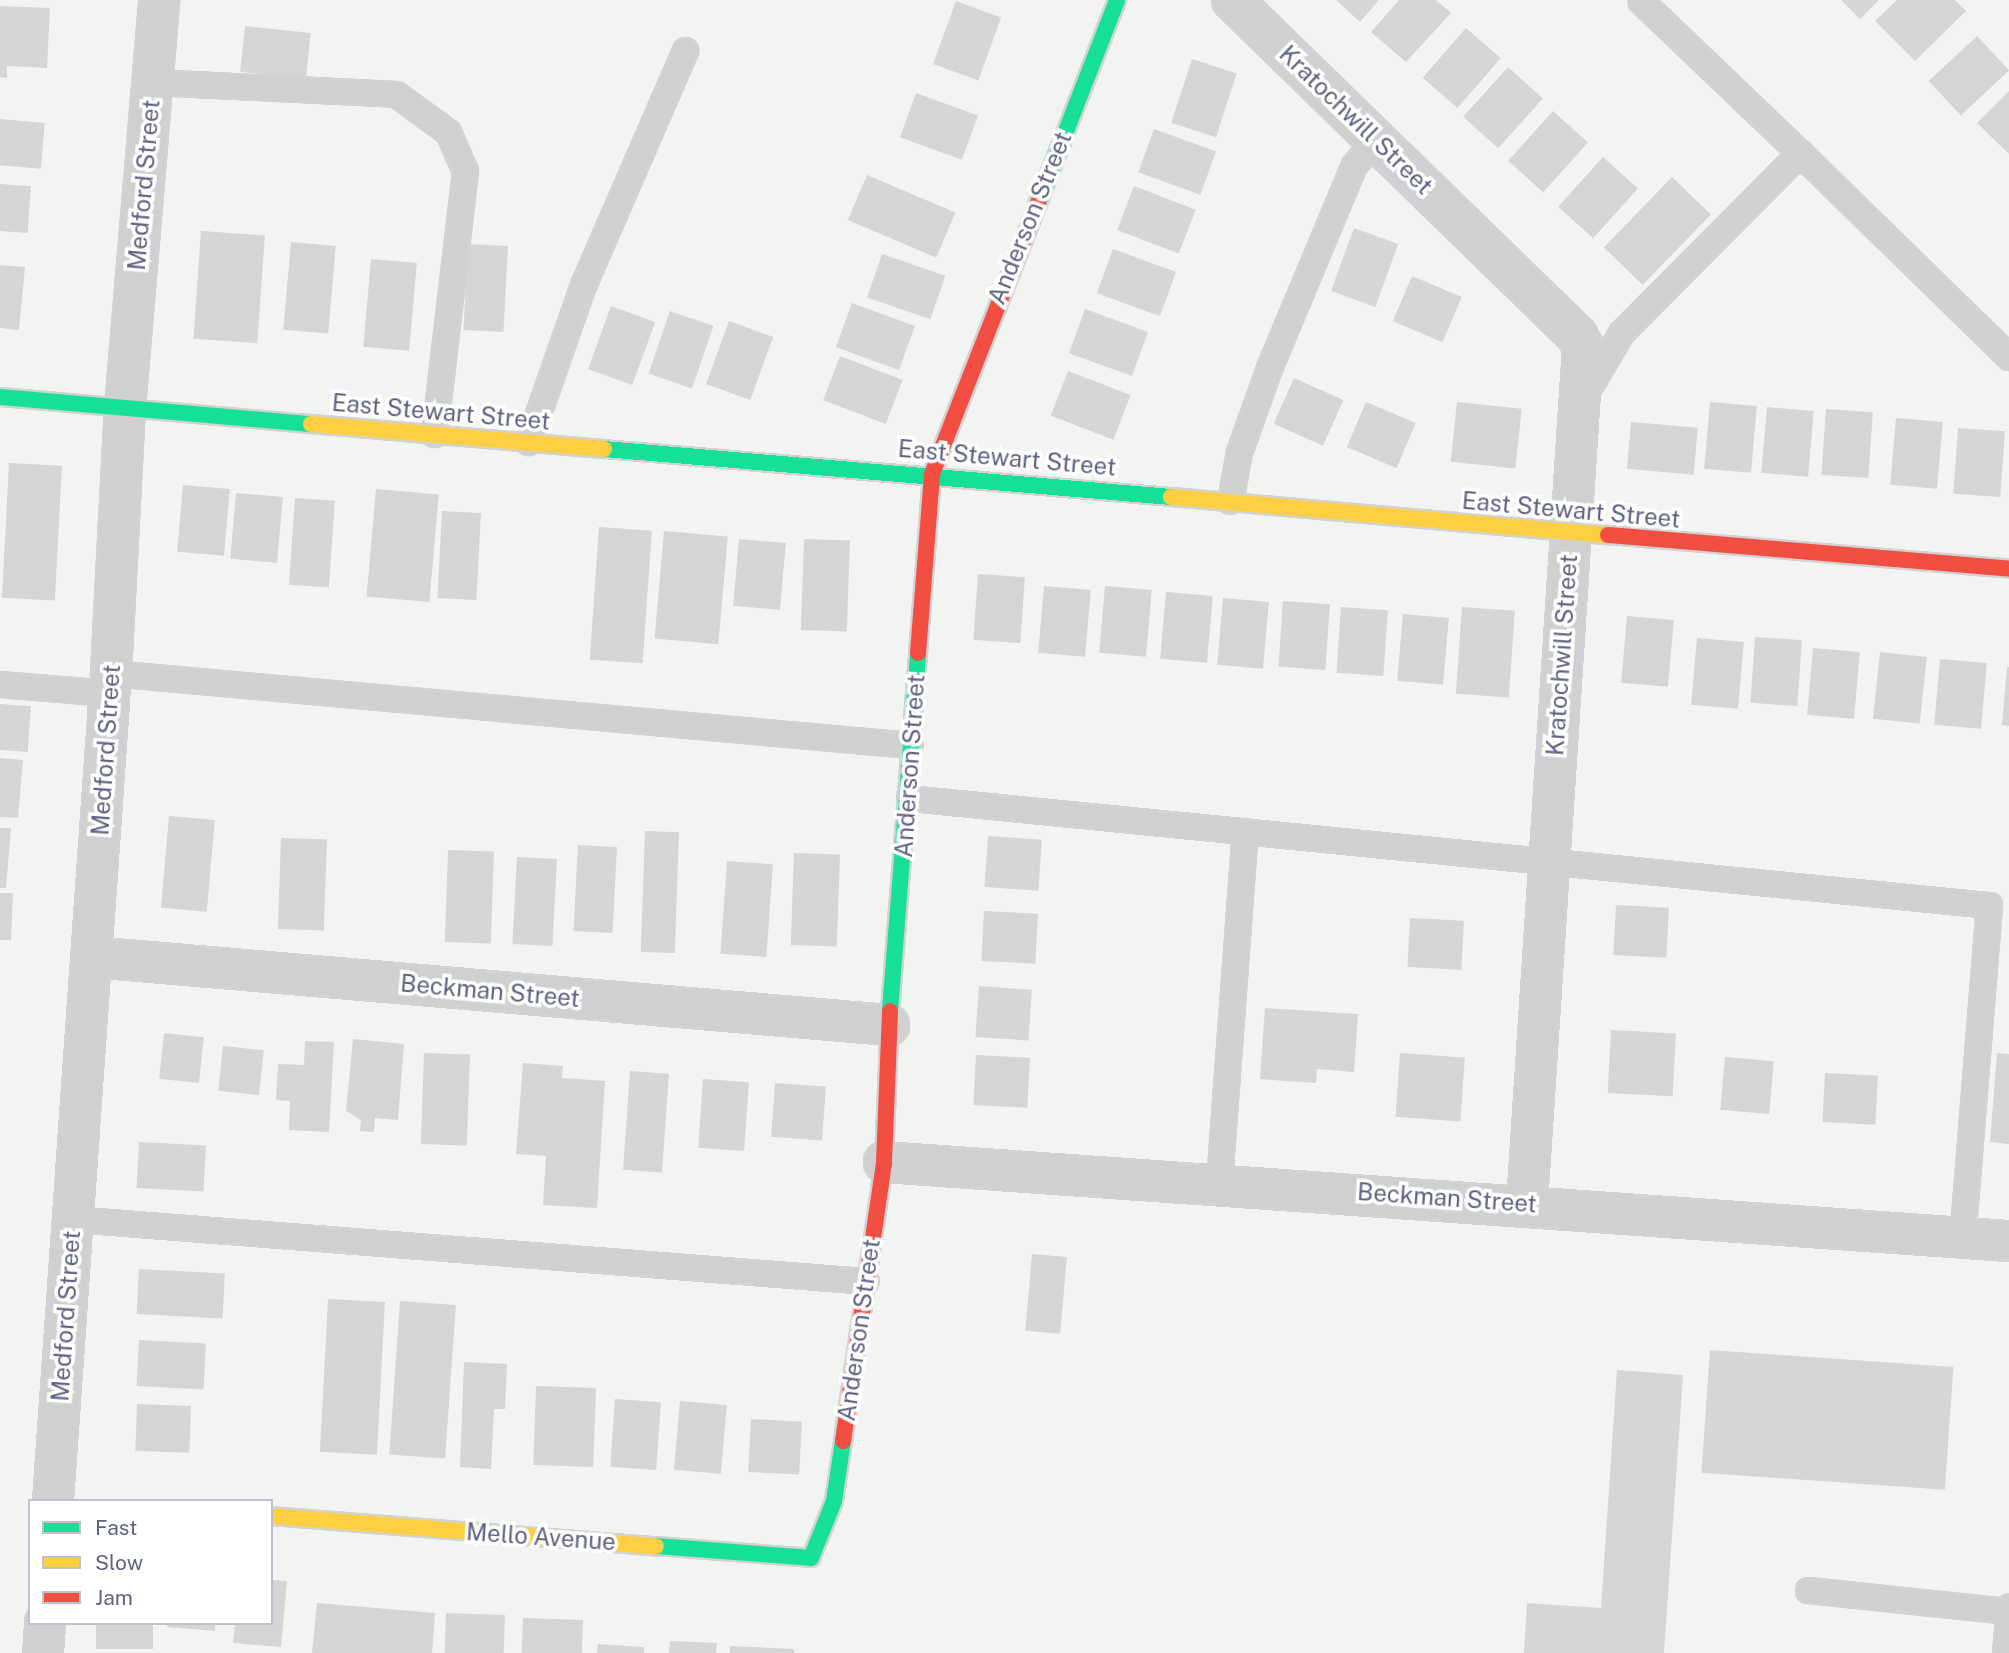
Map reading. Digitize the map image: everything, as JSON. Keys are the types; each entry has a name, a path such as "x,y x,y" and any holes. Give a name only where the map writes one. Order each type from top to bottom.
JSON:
{"main road":[{"name":"Anderson Street","path":"811,1558 834,1501 884,1162 889,1025 909,798 910,745 932,474 1117,0"},
{"name":"East Stewart Street","path":"0,397 932,474 1570,533 2009,569"},
{"name":"Mello Avenue","path":"273,1516 811,1558"}],"street":[{"name":"Medford Street","path":"62,1499 73,1219 111,683 125,408 159,0"},
{"name":"Kratochwill Street","path":"1232,0 1577,336 1583,347 1527,1204"},
{"name":"Beckman Street","path":"92,957 889,1025"},
{"name":"Beckman Street","path":"884,1162 1219,1182 2009,1241"},
{"path":"43,1653 45,1625"}],"lane":[{"path":"1640,0 2009,357"},
{"path":"528,442 583,285 685,50"},
{"path":"153,82 396,94 448,132 465,171 434,434"},
{"path":"1230,501 1238,452 1269,368 1354,165 1375,140"},
{"path":"1577,409 1621,333 1801,153"},
{"path":"0,684 111,683 910,745"},
{"path":"909,798 1989,905 1962,1238"},
{"path":"1219,1182 1245,831"},
{"path":"73,1219 866,1281"},
{"path":"1808,1590 2009,1608 2005,1653"}],"building":[{"path":"1336,0 1379,0 1360,22"},
{"path":"1399,0 1436,0 1451,13 1406,62 1371,32"},
{"path":"1841,0 1879,0 1860,19"},
{"path":"1897,0 1955,0 1966,11 1915,61 1875,21"},
{"path":"956,1 1001,17 978,80 933,64"},
{"path":"0,6 50,8 47,68 7,66 7,78 0,77"},
{"path":"245,26 311,33 306,79 240,72"},
{"path":"1466,28 1501,58 1457,108 1423,78"},
{"path":"1977,36 2009,70 1961,115 1929,81"},
{"path":"1192,59 1237,74 1216,137 1171,123"},
{"path":"1508,67 1543,98 1498,148 1463,117"},
{"path":"2009,91 2009,154 1977,123"},
{"path":"916,93 978,116 962,160 900,137"},
{"path":"1553,111 1588,142 1543,192 1508,161"},
{"path":"0,119 45,123 41,169 0,165"},
{"path":"1154,129 1216,152 1200,195 1138,172"},
{"path":"1603,157 1638,188 1593,238 1558,207"},
{"path":"867,175 955,213 936,258 848,220"},
{"path":"1672,177 1711,215 1643,285 1604,247"},
{"path":"0,184 31,186 28,233 0,231"},
{"path":"1134,186 1196,210 1179,254 1117,230"},
{"path":"1354,228 1398,244 1375,307 1331,291"},
{"path":"201,231 265,235 257,343 193,339"},
{"path":"291,242 336,246 328,334 283,330"},
{"path":"468,244 508,246 503,332 463,330"},
{"path":"1113,249 1176,272 1160,316 1097,293"},
{"path":"882,254 945,276 930,319 867,297"},
{"path":"371,259 417,263 409,351 363,347"},
{"path":"0,265 25,267 19,330 0,328"},
{"path":"1412,276 1462,297 1443,342 1393,321"},
{"path":"852,303 915,326 899,370 836,347"},
{"path":"611,306 655,322 632,385 588,369"},
{"path":"1085,309 1148,332 1132,376 1069,353"},
{"path":"670,311 713,326 692,388 649,373"},
{"path":"729,321 773,337 750,400 706,384"},
{"path":"840,356 903,380 886,424 823,400"},
{"path":"1068,371 1131,395 1113,440 1051,416"},
{"path":"1294,378 1343,400 1323,446 1274,424"},
{"path":"1366,402 1416,423 1397,468 1347,447"},
{"path":"1457,402 1522,409 1515,468 1451,462"},
{"path":"1710,402 1757,406 1751,473 1704,469"},
{"path":"1767,407 1814,411 1808,477 1761,473"},
{"path":"1826,409 1873,412 1868,478 1821,475"},
{"path":"1896,418 1943,422 1937,489 1890,485"},
{"path":"1631,422 1698,428 1694,475 1627,469"},
{"path":"1958,428 2005,431 2000,497 1953,494"},
{"path":"9,463 62,466 55,601 2,598"},
{"path":"183,485 230,489 224,556 177,552"},
{"path":"376,489 439,494 429,602 367,597"},
{"path":"236,493 283,497 277,563 230,559"},
{"path":"295,498 335,501 329,588 289,585"},
{"path":"442,511 481,513 476,600 437,598"},
{"path":"599,527 652,531 643,663 590,660"},
{"path":"664,531 728,537 718,644 655,639"},
{"path":"739,539 786,543 780,610 733,606"},
{"path":"804,539 850,541 847,632 801,630"},
{"path":"978,574 1025,577 1020,643 973,640"},
{"path":"1044,586 1091,590 1085,657 1038,653"},
{"path":"1105,586 1152,590 1146,657 1099,653"},
{"path":"1166,592 1213,596 1207,663 1160,659"},
{"path":"1223,598 1269,602 1263,669 1217,665"},
{"path":"1283,601 1330,604 1325,670 1278,667"},
{"path":"1341,607 1388,610 1383,676 1336,673"},
{"path":"1462,607 1515,611 1509,697 1456,694"},
{"path":"1403,614 1449,618 1443,685 1397,681"},
{"path":"1627,616 1674,620 1668,687 1621,683"},
{"path":"1755,637 1802,640 1797,706 1750,703"},
{"path":"1697,638 1744,642 1738,709 1691,705"},
{"path":"1813,648 1860,652 1854,719 1807,715"},
{"path":"1880,652 1927,657 1920,724 1873,719"},
{"path":"1940,659 1987,663 1981,729 1934,725"},
{"path":"2009,667 2009,726 2002,725"},
{"path":"0,704 31,706 28,752 0,750"},
{"path":"0,758 23,760 18,818 0,817"},
{"path":"169,816 215,820 207,912 161,908"},
{"path":"0,828 11,828 6,888 0,888"},
{"path":"645,831 679,832 675,953 641,952"},
{"path":"988,836 1042,840 1038,891 984,887"},
{"path":"281,838 327,840 324,931 278,929"},
{"path":"578,845 617,847 612,933 573,931"},
{"path":"448,850 494,852 491,944 445,942"},
{"path":"794,853 840,855 837,947 791,945"},
{"path":"517,857 557,859 552,946 512,944"},
{"path":"727,861 773,864 766,957 721,954"},
{"path":"0,893 13,893 11,940 0,940"},
{"path":"1616,905 1669,908 1666,958 1613,955"},
{"path":"984,911 1038,914 1035,964 981,961"},
{"path":"1410,918 1464,921 1461,970 1407,967"},
{"path":"979,986 1032,990 1028,1041 975,1037"},
{"path":"1265,1008 1358,1014 1354,1072 1317,1069 1316,1083 1260,1079"},
{"path":"1611,1030 1676,1033 1673,1096 1608,1093"},
{"path":"164,1033 204,1037 199,1083 159,1079"},
{"path":"353,1039 404,1044 398,1120 375,1118 374,1132 360,1131 361,1120 346,1111"},
{"path":"305,1041 334,1042 329,1132 289,1130 290,1101 276,1100 278,1064 304,1065"},
{"path":"223,1046 264,1050 259,1095 218,1091"},
{"path":"424,1053 470,1055 467,1146 421,1144"},
{"path":"1400,1053 1465,1058 1460,1121 1396,1117"},
{"path":"1997,1053 2009,1054 2009,1144 1990,1142"},
{"path":"976,1055 1030,1058 1027,1108 973,1105"},
{"path":"1725,1057 1774,1061 1769,1114 1720,1110"},
{"path":"523,1063 563,1066 562,1078 605,1081 597,1208 543,1205 546,1156 516,1154"},
{"path":"630,1071 669,1074 662,1172 623,1170"},
{"path":"1825,1073 1878,1076 1875,1125 1822,1122"},
{"path":"703,1079 749,1082 744,1151 698,1148"},
{"path":"775,1083 826,1087 822,1140 771,1137"},
{"path":"139,1142 206,1146 204,1191 137,1188"},
{"path":"1032,1254 1067,1257 1060,1334 1025,1331"},
{"path":"139,1269 225,1274 223,1318 137,1314"},
{"path":"328,1299 385,1302 377,1455 320,1452"},
{"path":"400,1301 456,1305 445,1459 389,1455"},
{"path":"139,1340 206,1344 204,1389 137,1386"},
{"path":"1710,1350 1953,1367 1945,1490 1701,1473"},
{"path":"464,1362 507,1364 505,1409 494,1409 491,1469 460,1467"},
{"path":"1617,1370 1683,1375 1664,1653 1524,1653 1527,1603 1601,1608"},
{"path":"536,1386 596,1388 593,1467 533,1465"},
{"path":"615,1399 661,1402 656,1470 610,1467"},
{"path":"680,1401 727,1405 721,1474 674,1470"},
{"path":"137,1404 191,1406 189,1453 135,1451"},
{"path":"751,1419 802,1422 799,1475 748,1472"},
{"path":"273,1580 287,1581 281,1647 233,1643 235,1625 273,1625"},
{"path":"317,1603 435,1613 432,1653 312,1653"},
{"path":"446,1613 505,1615 504,1653 445,1653"},
{"path":"523,1618 583,1620 582,1653 522,1653"},
{"path":"96,1625 153,1625 153,1649 96,1649"},
{"path":"215,1625 215,1631 167,1627"},
{"path":"670,1641 717,1643 716,1653 669,1653"},
{"path":"598,1644 644,1647 644,1653 597,1653"},
{"path":"730,1646 794,1649 794,1653 730,1653"}],"traffic: fast":[{"path":"1038,203 1117,0"},
{"path":"0,397 311,424"},
{"path":"604,449 1171,497"},
{"path":"890,1011 918,653"},
{"path":"656,1546 811,1558 834,1501 843,1441"}],"traffic: slow":[{"path":"311,424 604,449"},
{"path":"1171,497 1608,535"},
{"path":"273,1516 656,1546"}],"traffic: jam":[{"path":"918,653 932,474 1038,203"},
{"path":"1608,535 2009,569"},
{"path":"843,1441 884,1162 890,1011"}]}
